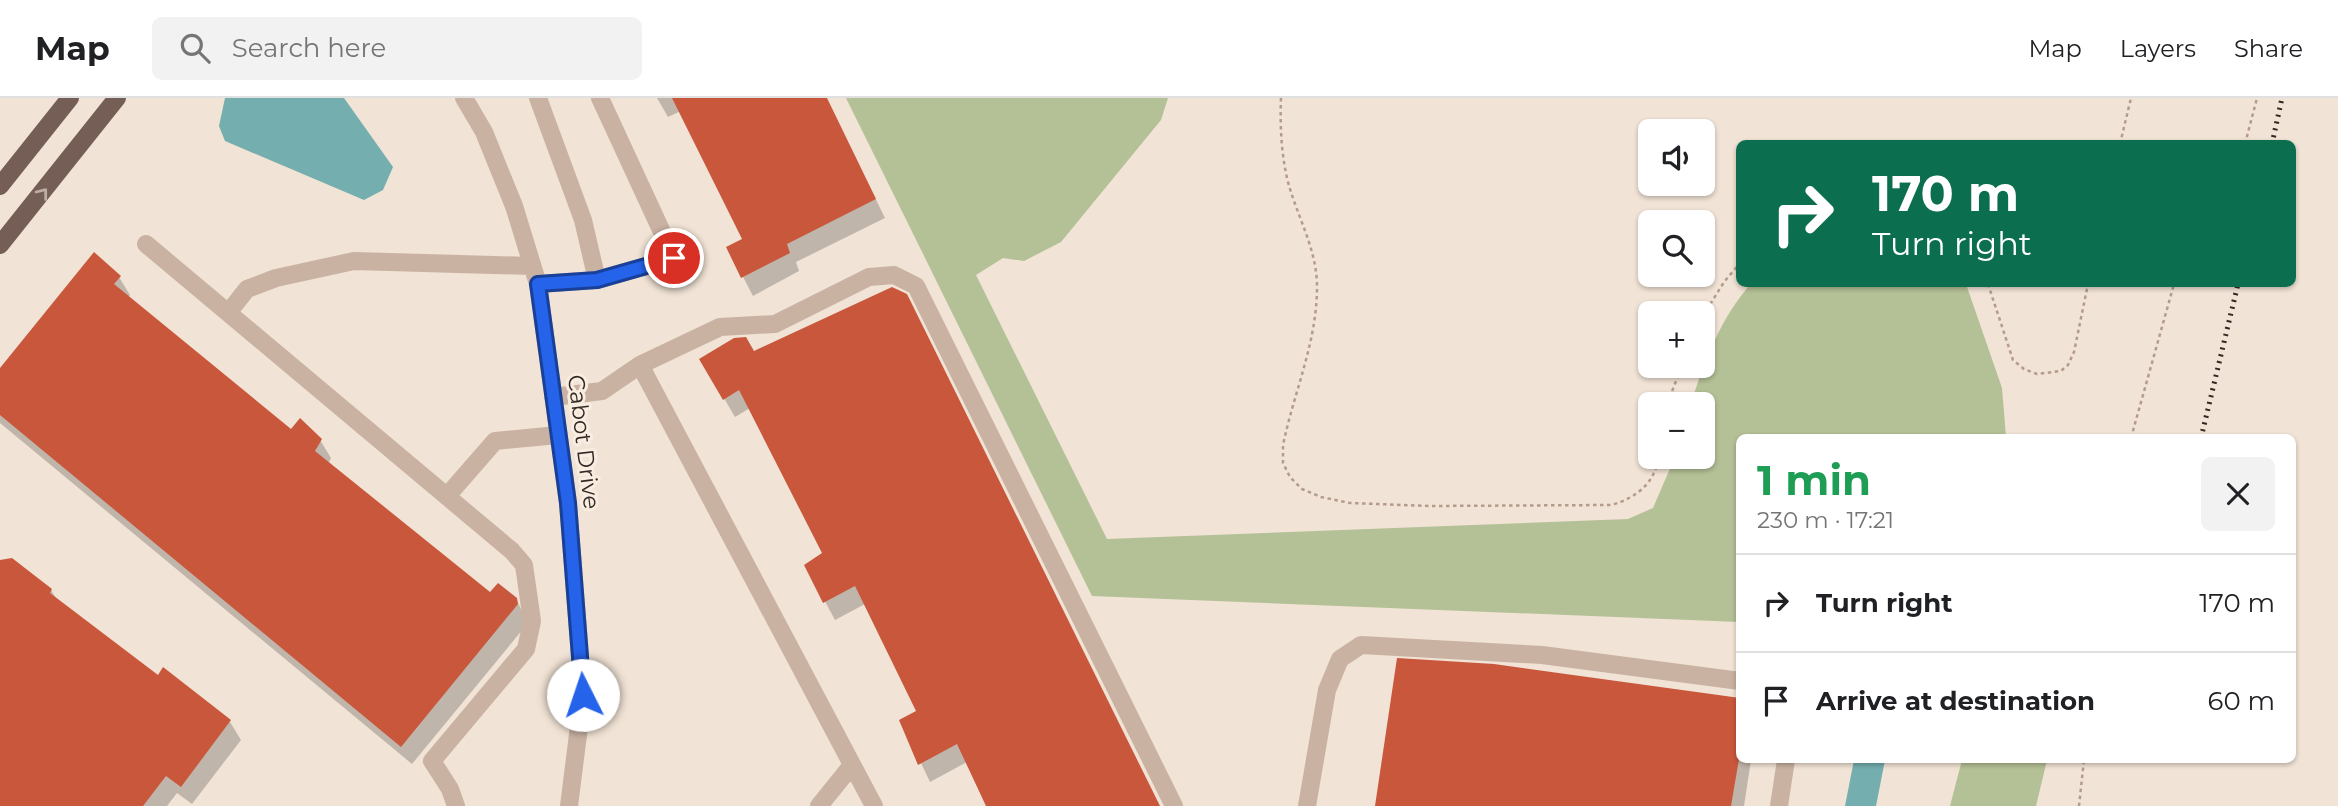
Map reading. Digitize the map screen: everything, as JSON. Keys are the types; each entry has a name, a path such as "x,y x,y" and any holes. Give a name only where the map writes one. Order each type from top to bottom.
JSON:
{"main road":[{"path":"0,186 70,98"},
{"path":"0,246 117,98"}],"street":[{"name":"Cabot Drive","path":"464,98 484,132 514,206 538,284 568,503 583,695 569,806"},
{"path":"538,98 583,220 597,280"},
{"path":"538,284 597,280 674,258 600,98"},
{"path":"146,244 512,551 524,565 532,621 526,649 432,761 450,789 456,806"},
{"path":"228,313 247,289 276,278 354,261 532,266"},
{"path":"553,397 602,391 639,365 720,327 775,324 869,277 894,275 916,286 1174,806"},
{"path":"639,365 874,806"},
{"path":"447,496 495,441 558,435"},
{"path":"1307,806 1327,691 1340,659 1361,645 1542,654 1736,680"},
{"path":"1779,806 1786,763"},
{"path":"819,806 852,765"}],"path":[{"path":"1281,98 1279,130 1287,180 1307,234 1317,286 1313,334 1283,445 1283,463 1290,477 1302,489 1321,497 1350,503 1430,506 1612,505 1631,499 1643,490 1655,469"},
{"path":"2121,140 2131,98"},
{"path":"2246,140 2258,98"},
{"path":"1712,301 1736,268"},
{"path":"1989,287 2013,360 2036,374 2061,371 2068,365 2074,352 2087,287"},
{"path":"2132,434 2173,287"},
{"path":"2079,806 2084,763"}],"green space":[{"path":"846,98 1168,98 1161,120 1061,242 1024,261 1003,258 976,275 1107,539 1628,519 1653,508 1670,469 1715,469 1715,392 1695,392 1699,378 1715,378 1715,341 1731,310 1748,287 1967,287 2002,388 2006,434 1736,434 1736,622 1092,596"},
{"path":"1961,763 2046,763 2036,806 1950,806"}],"water":[{"path":"225,98 344,98 393,167 383,190 364,200 225,141 219,126"},
{"path":"1853,763 1884,763 1876,806 1845,806"}],"building":[{"path":"672,98 827,98 876,199 787,244 790,253 741,278 726,247 742,239"},
{"path":"94,252 121,276 114,284 291,429 300,418 322,439 315,451 490,592 498,583 517,598 518,604 401,747 0,415 0,368"},
{"path":"892,287 907,294 1160,806 986,806 957,744 918,765 899,720 916,711 855,586 823,603 804,565 822,553 739,390 723,400 699,359 734,338 746,337 754,351"},
{"path":"12,558 52,589 50,593 158,675 163,667 231,720 181,787 166,776 143,806 0,806 0,560"},
{"path":"1397,658 1494,664 1736,697 1736,763 1738,763 1731,806 1375,806"}],"railway":[{"path":"2273,140 2282,98"},
{"path":"2202,434 2237,287"}],"route":[{"path":"583,695 568,503 538,284 597,280 674,258"}]}
